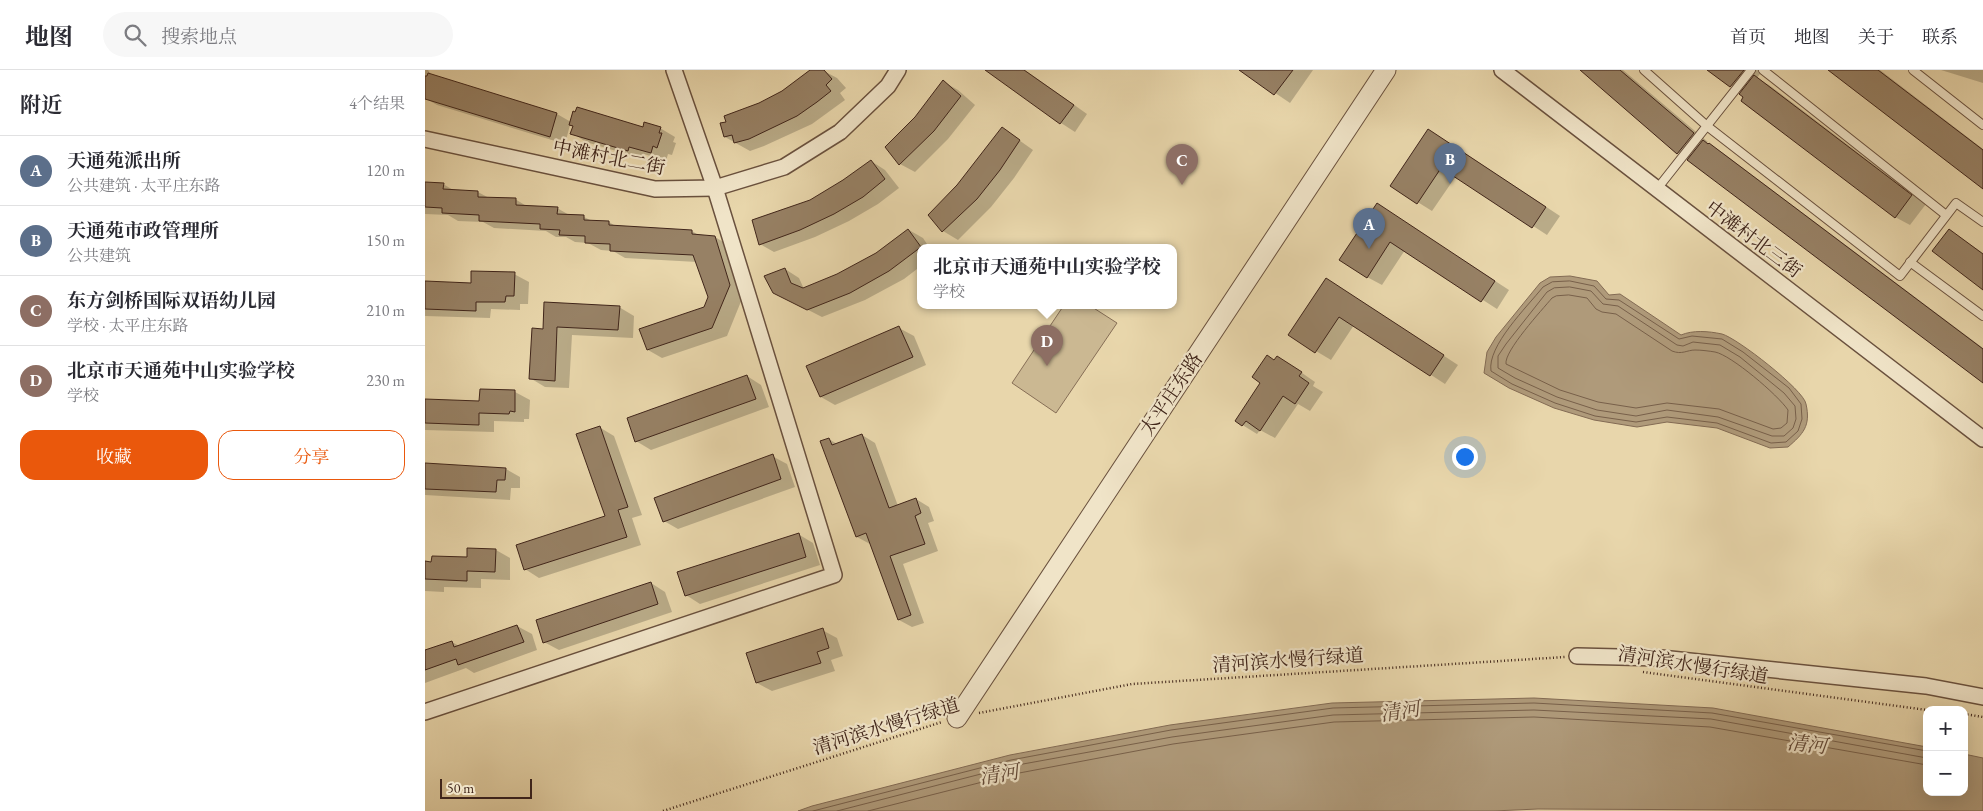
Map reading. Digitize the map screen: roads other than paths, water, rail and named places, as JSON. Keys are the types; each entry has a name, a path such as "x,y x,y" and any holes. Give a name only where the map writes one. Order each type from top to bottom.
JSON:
{"street":[{"path":"425,712 835,575 715,188 674,70"},
{"name":"中滩村北二街","path":"425,139 655,189 715,188 784,167 840,132 888,86 898,70"},
{"name":"太平庄东路","path":"957,718 1386,70"},
{"name":"中滩村北三街","path":"1502,70 1983,439"},
{"path":"1577,656 1661,658 1926,686 1983,697"}],"lane":[{"path":"1644,70 1707,126 1900,276 1956,203 1983,222"},
{"path":"1657,189 1751,70"},
{"path":"1763,70 1947,215"},
{"path":"1913,70 1983,125"},
{"path":"1910,262 1983,316"}],"water":[{"path":"1570,276 1597,281 1609,295 1620,294 1681,335 1696,332 1717,333 1741,345 1769,365 1802,397 1806,404 1807,412 1805,429 1788,447 1770,448 1717,428 1667,422 1637,427 1594,420 1554,408 1509,388 1484,373 1487,352 1496,337 1540,283 1550,277"},
{"name":"清河","path":"1534,698 1713,708 1923,746 1923,796 1968,796 1968,755 1983,758 1983,811 1538,809 1493,811 798,811 1010,755 1170,725 1332,703"}],"place":[{"name":"天通苑市政管理所","path":"1450,184"},
{"name":"东方剑桥国际双语幼儿园","path":"1182,185"},
{"name":"天通苑派出所","path":"1369,249"},
{"name":"北京市天通苑中山实验学校","path":"1047,366"}]}
